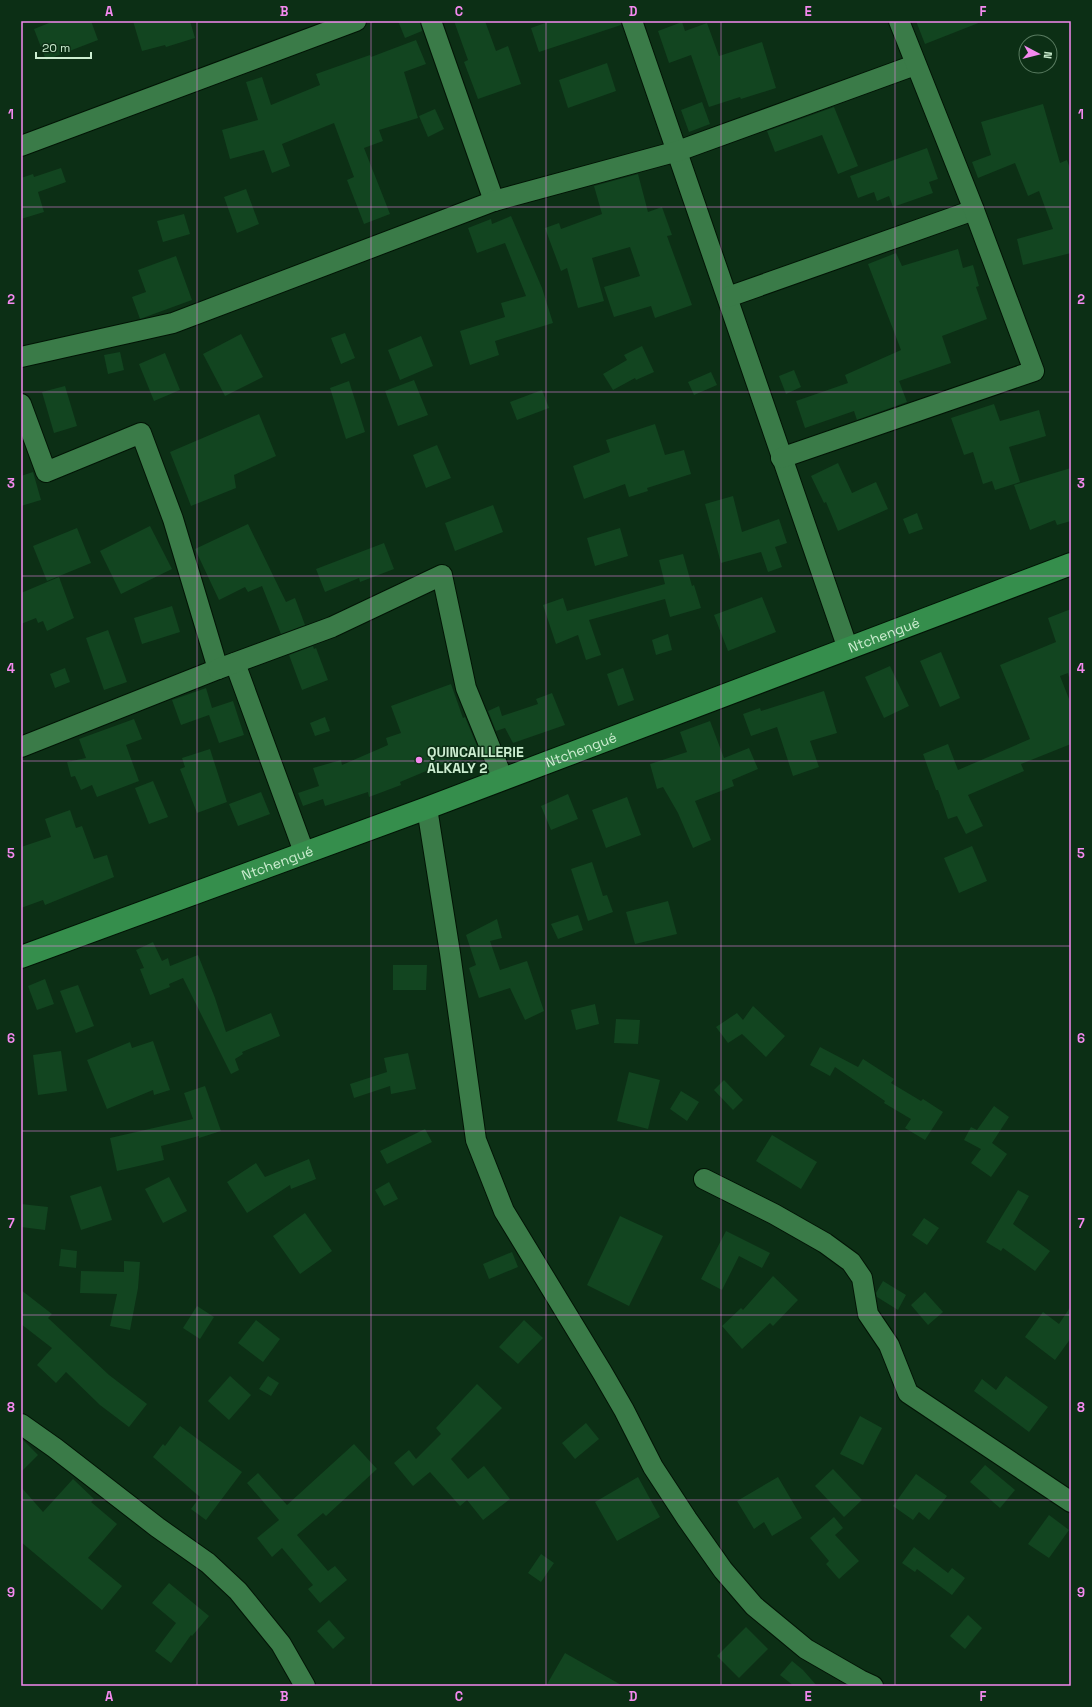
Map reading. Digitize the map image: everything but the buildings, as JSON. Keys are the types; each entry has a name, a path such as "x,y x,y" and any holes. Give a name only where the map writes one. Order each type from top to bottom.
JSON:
{"main road":[{"name":"Ntchengué","path":"21,957 427,808 848,650 1071,564"}],"street":[{"path":"21,146 356,21"},
{"path":"431,21 494,201"},
{"path":"632,21 678,151 781,458 848,650"},
{"path":"781,458 1034,371 974,210 915,65 899,21"},
{"path":"21,357 173,323 494,201 678,151 915,65"},
{"path":"728,297 974,210"},
{"path":"21,404 46,472 141,433 226,666 304,852"},
{"path":"21,747 226,666 332,627 442,576 466,688 503,779"},
{"path":"427,808 450,953 476,1140 504,1211 606,1379 624,1410 653,1467 687,1520 723,1570 754,1606 806,1648 860,1680 874,1686"},
{"path":"704,1180 774,1214 825,1243 851,1262 862,1278 868,1314 890,1345 908,1393 1071,1502"},
{"path":"21,1424 56,1448 157,1527 208,1563 238,1591 281,1644 305,1686"}],"place":[{"name":"QUINCAILLERIE ALKALY 2","path":"419,760"}]}
